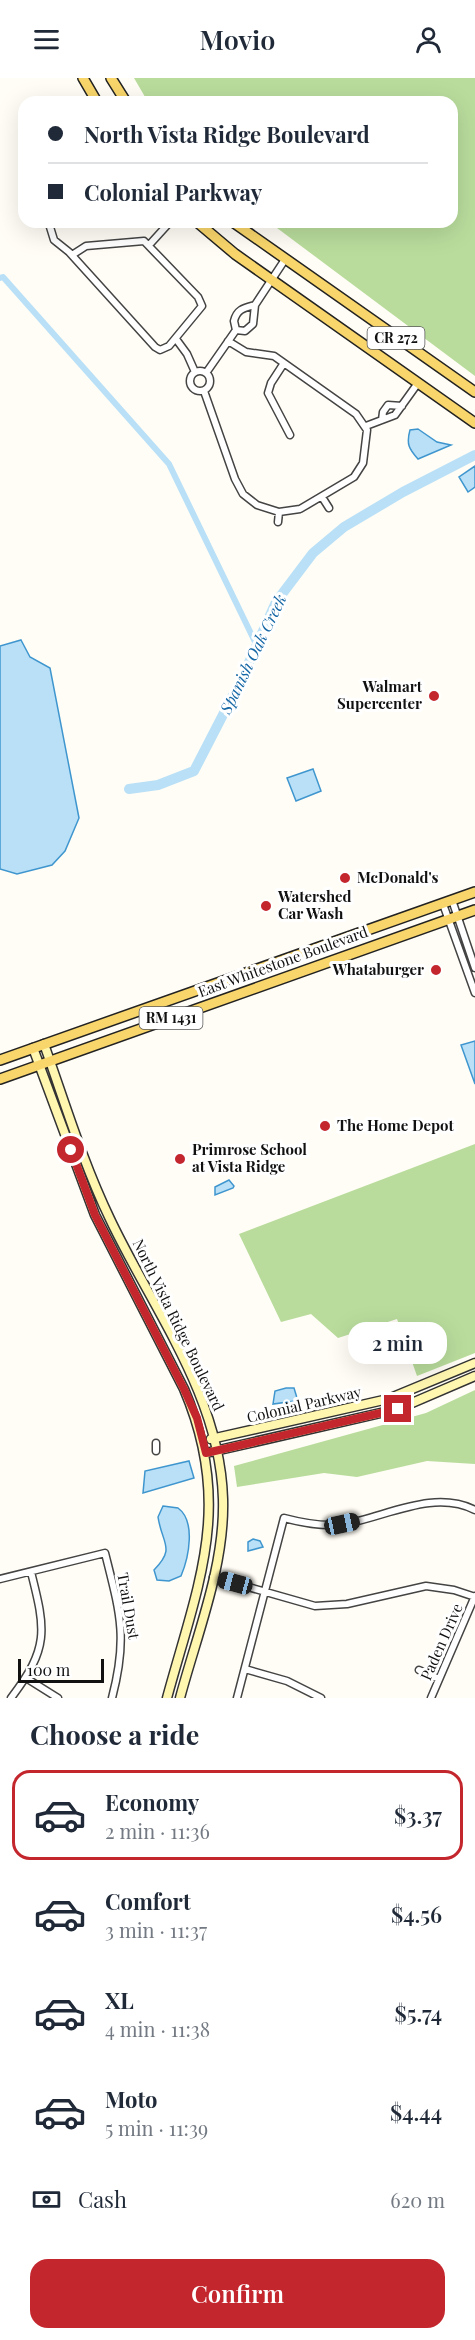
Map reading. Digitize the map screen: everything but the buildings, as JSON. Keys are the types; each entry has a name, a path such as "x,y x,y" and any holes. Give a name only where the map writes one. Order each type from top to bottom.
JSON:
{"main road":[{"path":"83,78 94,96"},
{"path":"111,78 122,96"},
{"path":"205,228 272,280 475,423"},
{"path":"240,228 284,261"},
{"name":"CR 272","path":"284,261 475,392"},
{"name":"East Whitestone Boulevard","path":"0,1060 475,892"},
{"name":"East Whitestone Boulevard","path":"0,1078 475,910"}],"street":[{"path":"50,228 54,240 72,255 155,347 165,349 198,312 201,302 150,244 136,241 87,246 72,255"},
{"path":"150,244 165,228"},
{"path":"236,330 234,321 238,312 255,305 284,261"},
{"path":"206,373 236,330 250,328 256,318 255,305"},
{"path":"176,339 183,347 195,372"},
{"path":"204,391 238,486 257,505 279,512 300,509 354,477 360,470 365,456 366,426 356,414 284,363 268,354 246,352 228,341"},
{"path":"284,363 271,382 268,393 290,435"},
{"path":"195,372 206,373"},
{"path":"195,372 190,379 191,386 196,391 204,391"},
{"path":"204,391 211,381 206,373"},
{"path":"366,426 395,415 418,383"},
{"path":"382,420 382,412 388,405 402,406"},
{"path":"322,497 329,508"},
{"path":"278,522 279,512"},
{"path":"447,902 475,968"},
{"path":"453,917 475,993"},
{"name":"North Vista Ridge Boulevard","path":"44,1044 110,1219 188,1369 205,1406 216,1438 223,1507 213,1577 180,1698"},
{"name":"North Vista Ridge Boulevard","path":"33,1048 95,1215 184,1389 206,1453 211,1500 207,1549 167,1698"},
{"name":"Colonial Parkway","path":"203,1441 388,1399 475,1363"},
{"name":"Colonial Parkway","path":"206,1453 398,1409 475,1376"},
{"path":"156,1443 156,1451"},
{"path":"237,1698 284,1518 317,1524 342,1524 433,1502 459,1504 475,1510"},
{"name":"Trail Dust","path":"31,1572 105,1553 123,1631 121,1663 112,1698"},
{"path":"0,1579 31,1572 43,1629 38,1655 26,1678 11,1698"},
{"path":"213,1577 266,1591 301,1604 323,1606 347,1604 426,1586 454,1590 475,1597"},
{"name":"Paden Drive","path":"431,1698 475,1597"},
{"path":"245,1668 287,1681 321,1698"},
{"path":"419,1670 439,1679"},
{"path":"26,1678 58,1698"}],"green space":[{"path":"134,78 475,78 475,376 277,228 458,228 458,96 144,96"},
{"path":"475,1144 475,1353 417,1376 397,1319 338,1338 311,1314 281,1322 239,1234"},
{"path":"475,1390 475,1464 427,1461 357,1477 324,1473 237,1487 234,1466 426,1413"}],"water":[{"path":"418,429 437,442 451,445 418,459 410,449 408,439 410,430"},
{"path":"475,466 475,487 468,492 459,477"},
{"path":"21,640 30,657 50,668 79,818 65,851 52,865 17,874 0,869 0,646"},
{"path":"313,769 321,791 296,801 287,778"},
{"path":"475,1041 475,1084 461,1045"},
{"path":"229,1180 233,1188 215,1195 215,1187"},
{"path":"294,1388 297,1398 295,1401 273,1404 275,1391"},
{"path":"189,1461 194,1478 143,1493 145,1471"},
{"path":"163,1506 178,1508 184,1514 189,1530 188,1550 181,1576 169,1581 157,1580 154,1570 161,1563 166,1551 158,1517"},
{"path":"253,1539 260,1541 263,1547 248,1551 248,1542"}],"waterway":[{"path":"0,278 3,277 169,464 257,646"},
{"name":"Spanish Oak Creek","path":"129,789 158,785 194,771 243,676 276,602 313,553 344,527 403,492 475,455"}],"place":[{"name":"Walmart Supercenter","path":"434,696"},
{"name":"McDonald's","path":"345,878"},
{"name":"Watershed Car Wash","path":"266,906"},
{"name":"Whataburger","path":"436,970"},
{"name":"The Home Depot","path":"325,1126"},
{"name":"Primrose School at Vista Ridge","path":"180,1159"}],"route":[{"path":"71,1150 95,1215 197,1418 206,1453 398,1409"}]}
